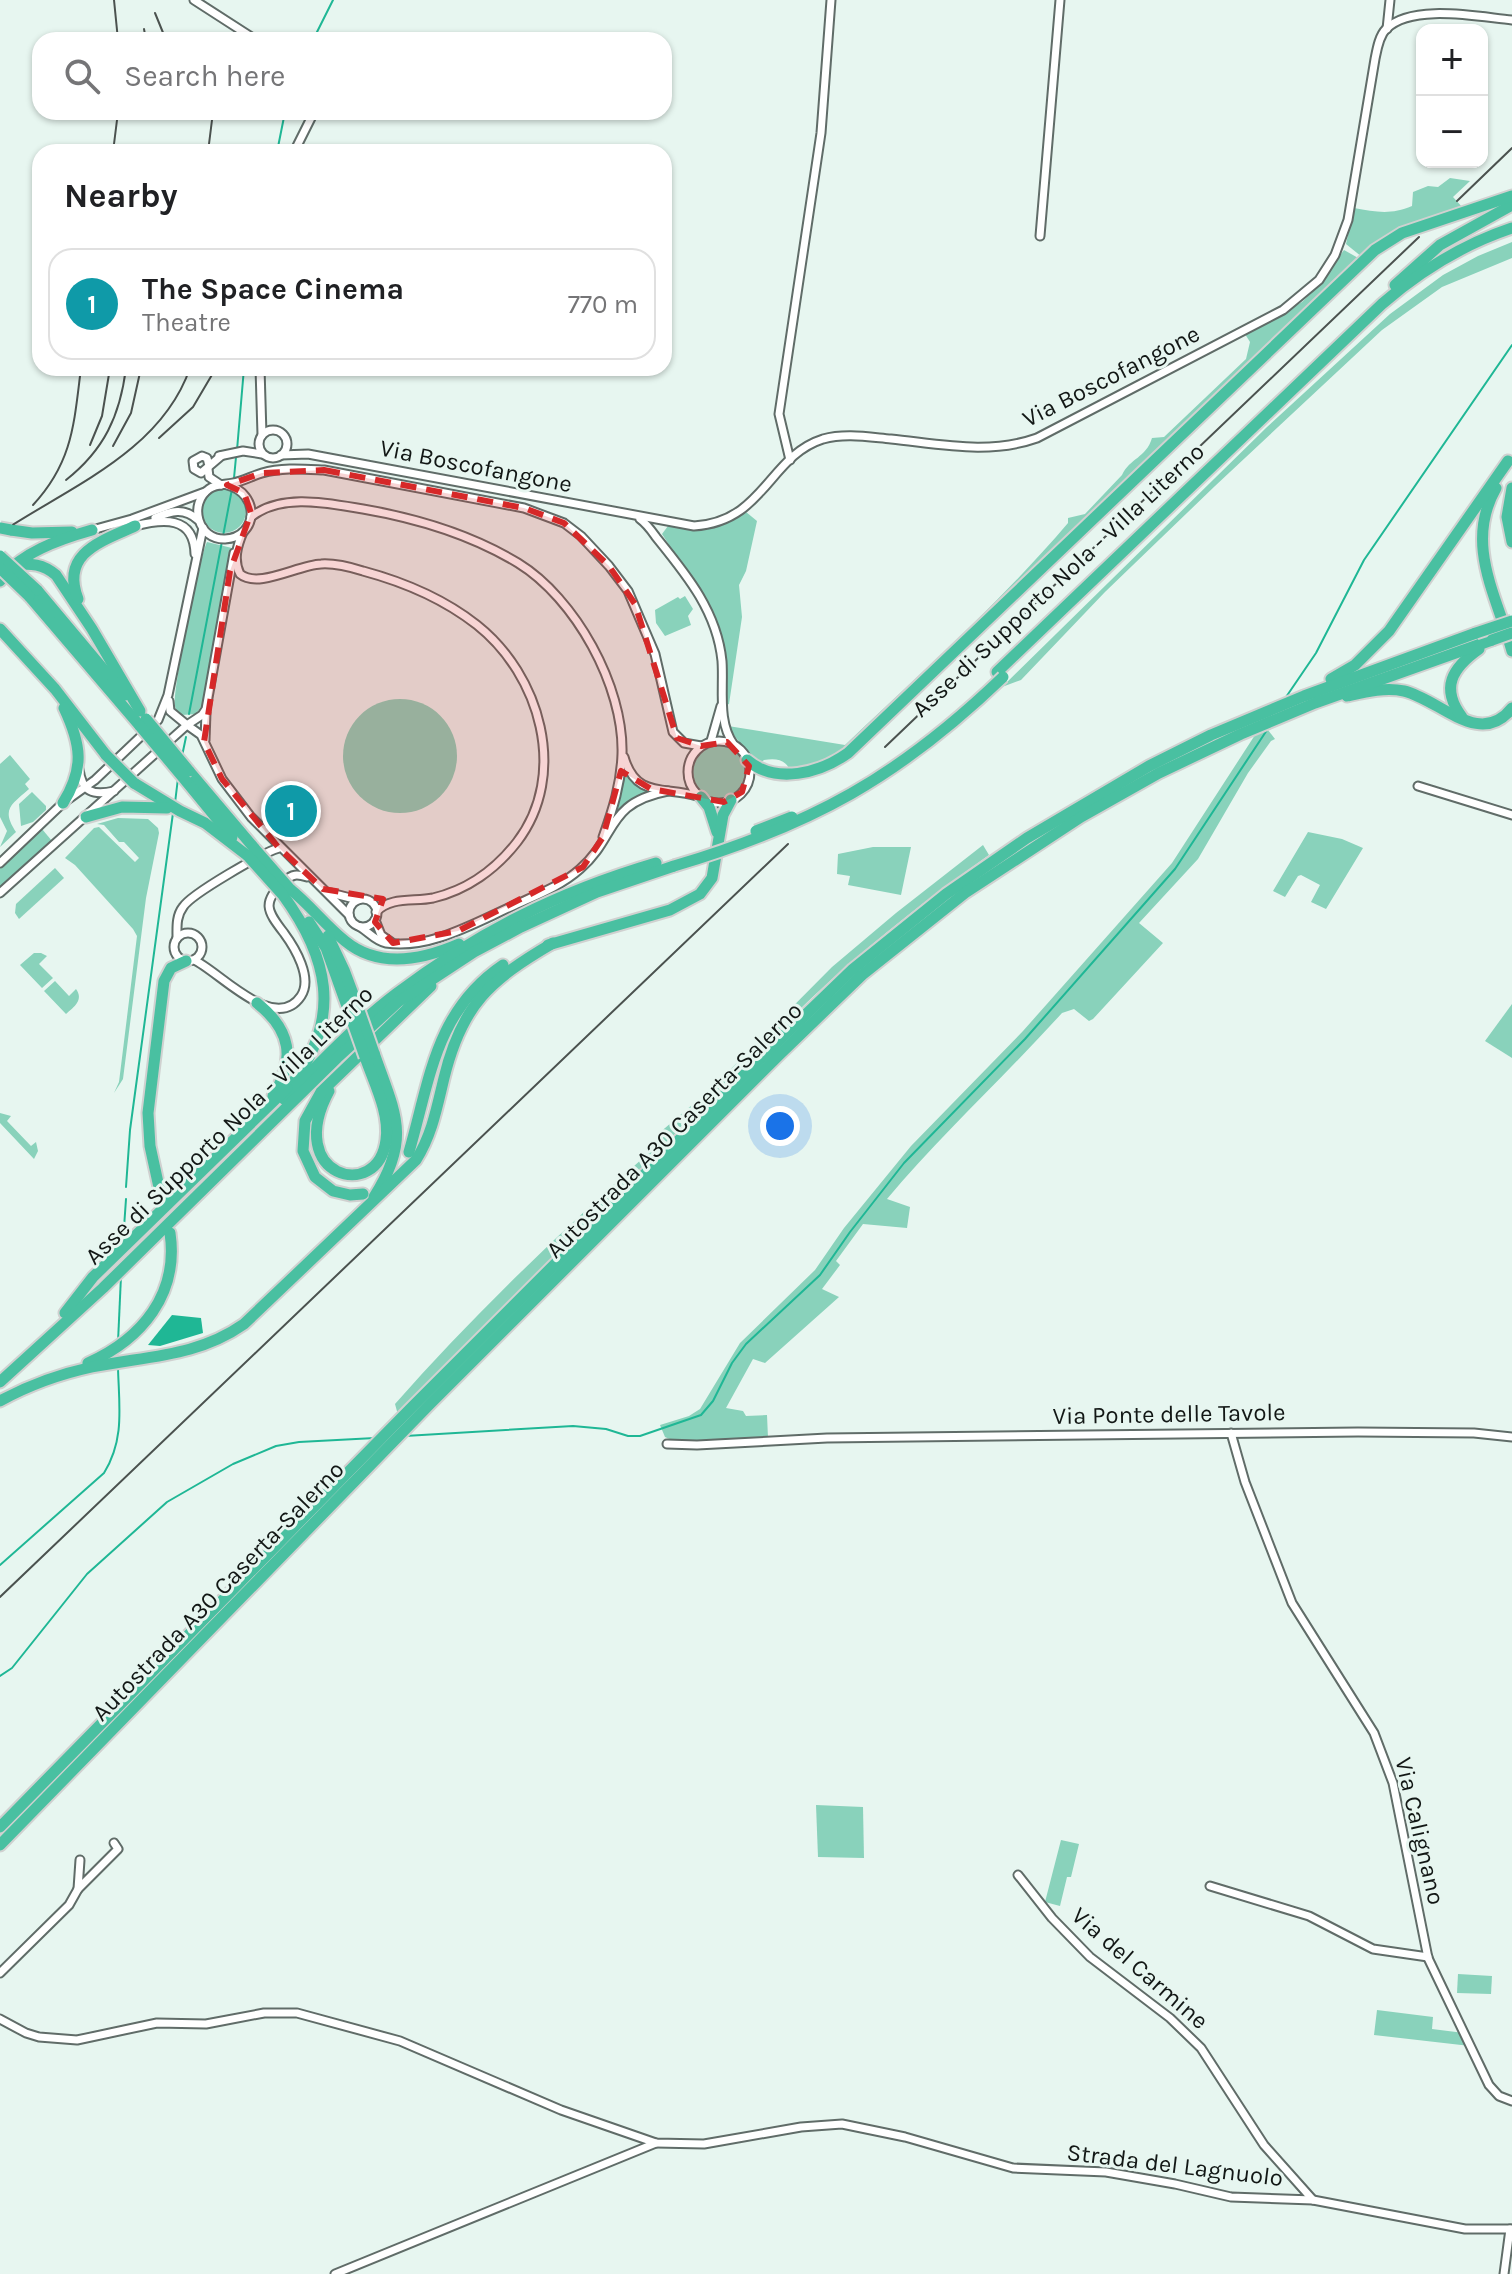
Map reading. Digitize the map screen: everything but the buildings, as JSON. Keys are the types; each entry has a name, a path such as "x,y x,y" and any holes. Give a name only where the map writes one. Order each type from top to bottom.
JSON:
{"highway":[{"path":"747,760 766,771 796,774 825,767 848,753 1375,250 1402,233 1512,196"},
{"path":"1317,365 1348,329 1429,254 1452,237 1512,205"},
{"name":"Asse di Supporto Nola - Villa Literno","path":"1000,675 1382,304 1456,252 1512,228"},
{"name":"Asse di Supporto Nola - Villa Literno","path":"0,1382 140,1242 377,1020 417,989 474,952 521,927 597,892 770,826 857,784 929,734 1000,675 1386,310 1436,272 1512,235"},
{"path":"1511,461 1498,482 1485,516 1483,561 1512,651"},
{"path":"1309,696 1355,665 1389,631 1511,461"},
{"path":"1512,488 1507,517 1512,542"},
{"path":"92,629 75,590 78,563 92,546 135,526"},
{"path":"6,529 32,533 92,530"},
{"path":"0,581 15,565 52,544 92,530"},
{"path":"0,556 142,719 286,892 329,938 369,1055 386,1119 386,1143 372,1168 356,1175 331,1169 322,1159 315,1137 323,1103 340,1075"},
{"path":"15,565 34,564 48,568 56,575 92,629 142,719"},
{"path":"0,568 33,593"},
{"path":"0,620 19,648"},
{"path":"1270,712 1362,673 1512,621"},
{"path":"0,629 55,689 106,755 134,783 166,805 205,823 254,854"},
{"path":"1309,696 1512,633"},
{"path":"1465,721 1452,701 1453,674 1464,660 1492,640"},
{"path":"55,689 76,737 79,767 63,803"},
{"path":"1309,696 1398,690 1428,699 1473,724 1489,724 1504,717 1512,708"},
{"name":"Autostrada A30 Caserta-Salerno","path":"0,1845 430,1404 862,975 965,893 1046,838 1159,773 1241,734 1270,712"},
{"name":"Autostrada A30 Caserta-Salerno","path":"0,1827 410,1409 853,969 946,894 1049,823 1149,766 1211,735 1270,712"},
{"path":"701,797 712,815 718,836"},
{"path":"409,1152 434,1059 455,1013 474,990 499,968 530,950 670,910 691,901 712,878 718,836 731,800"},
{"path":"86,817 122,807 166,805"},
{"name":"Asse di Supporto Nola - Villa Literno","path":"140,1242 268,1111 395,995 513,918 598,881 673,862"},
{"path":"286,892 356,949 392,960 440,952 513,918"},
{"path":"268,1111 301,1073 311,1053 321,1025 325,984 316,948 286,892"},
{"path":"107,1359 126,1361 191,1351 232,1332 257,1313 400,1177 423,1149 434,1122 454,1045 472,1009 506,972 553,943"},
{"path":"363,1194 342,1194 321,1183 309,1168 303,1151 303,1131 308,1112 321,1092 428,989 474,952"},
{"path":"162,1201 148,1129 150,1095 164,981 171,968 190,960"},
{"path":"257,1003 281,1028 287,1047 282,1080 268,1111"},
{"path":"367,1207 389,1168 397,1139 396,1115 369,1055"},
{"path":"0,1401 62,1374 107,1359 147,1322 165,1290 172,1255 170,1233"},
{"path":"104,1277 140,1242"},
{"name":"Asse di Supporto Nola - Villa Literno","path":"0,1372 104,1277"}],"street":[{"path":"194,0 244,32"},
{"path":"790,460 779,408 823,120 831,0"},
{"path":"1040,236 1060,0"},
{"name":"Via Boscofangone","path":"205,457 243,451 271,458 308,454 656,521 703,526 727,519 750,504 790,460 818,441 841,436 990,448 1037,438 1295,302 1328,268 1342,239 1358,166 1375,59 1378,45 1387,29 1390,0"},
{"path":"1387,29 1406,19 1431,13 1512,20"},
{"path":"298,144 311,120"},
{"path":"260,376 259,447 264,455"},
{"name":"Via Boscofangone","path":"262,407 273,430 282,434 286,442 308,454"},
{"name":"Via Boscofangone","path":"243,451 273,430"},
{"path":"785,436 801,451"},
{"path":"281,455 286,442"},
{"name":"Via Boscofangone","path":"206,469 222,456"},
{"path":"198,520 198,506 206,491 206,469 205,457 196,457 194,469 206,469"},
{"path":"206,469 209,477 224,485"},
{"path":"92,530 132,519 224,485 236,485 273,470 324,470 524,508 564,523 581,536 628,591 655,654 673,732 684,743 701,746"},
{"path":"236,485 249,501 251,517"},
{"path":"204,742 206,709 230,571 239,541 251,517 269,507 302,502 353,508 426,524 517,562 554,593 587,638 613,696 627,768 639,783 651,789 686,792 716,802 731,800 742,792 749,780 747,760 725,729 719,643 709,612 656,530 636,517"},
{"path":"135,526 176,511 191,514 203,528 223,538 244,530"},
{"path":"135,526 158,520 184,527 193,541 195,566"},
{"path":"656,521 656,530"},
{"path":"656,530 669,523"},
{"path":"0,863 158,720 168,695 203,528"},
{"path":"239,541 237,569 250,580 263,579 298,567 339,565 406,585 448,605 480,627 503,652 534,705 542,733 544,769 533,811 518,841 495,866 466,885 435,898 392,901 368,926 360,927"},
{"path":"711,741 723,692"},
{"path":"168,695 170,711 198,731 222,779 266,833 353,922 377,940 393,943 430,939 458,931 554,886 583,867 612,822 632,803 668,791"},
{"path":"0,893 206,709"},
{"path":"701,797 693,788 688,771 690,760 701,746 711,741 734,745"},
{"path":"603,837 617,797 622,751"},
{"path":"79,767 84,788"},
{"path":"1418,786 1512,815"},
{"path":"84,788 97,794 114,791"},
{"path":"266,833 265,844 254,854 188,901 178,918 175,954 190,960 257,1003 269,1008 293,1004 302,994 305,981 301,964 270,915 269,905 273,893 292,876 298,874 311,879"},
{"path":"254,854 279,848"},
{"path":"323,889 373,904 381,935 393,943"},
{"path":"349,915 351,907 360,900"},
{"path":"177,938 185,933 198,937 202,949 190,960"},
{"name":"Via Ponte delle Tavole","path":"667,1444 711,1445 827,1438 1231,1433 1474,1433 1512,1437"},
{"name":"Via Calignano","path":"1231,1433 1245,1482 1292,1603 1374,1733 1385,1760 1393,1783 1428,1957 1489,2085 1499,2096 1512,2101"},
{"path":"0,1973 69,1905 78,1889 112,1858 118,1849 114,1843"},
{"path":"78,1889 80,1860"},
{"name":"Via del Carmine","path":"1018,1875 1052,1918 1090,1957 1170,2018 1201,2048 1264,2145 1313,2200"},
{"path":"1210,1886 1309,1916 1373,1949 1428,1957"},
{"path":"0,2019 39,2037 77,2040 157,2023 206,2024 280,2011 307,2015 425,2050 561,2110 656,2143"},
{"name":"Strada del Lagnuolo","path":"656,2143 704,2144 801,2127 842,2124 905,2137 1013,2168 1106,2172 1231,2197 1313,2200"},
{"path":"335,2274 656,2143"},
{"path":"1313,2200 1465,2229 1511,2229 1504,2274"}],"highlighted area":[{"path":"324,470 524,508 564,523 609,566 635,604 677,738 701,746 727,742 749,766 742,792 724,802 651,789 621,771 603,837 583,867 458,931 393,943 375,922 383,899 323,889 279,848 222,779 204,742 230,571 251,513 244,493 227,485 262,473"}],"shaded area":[{"path":"1450,178 1470,181 1453,197 1463,208 1398,232 1362,257 1346,244 1354,208 1383,212 1404,209 1412,206 1413,192 1428,186 1438,187"},
{"path":"1512,242 1512,258 1442,287 1382,330 1105,592 1021,680 1002,687 1267,427 1390,314 1443,275"},
{"path":"1344,250 1360,259 859,739 825,762 790,770 776,759 764,760 759,764 742,746 728,726 845,745 988,609 1042,553 1068,523 1068,518 1085,514 1146,450 1152,438 1164,437 1246,359 1250,342 1245,334 1302,302"},
{"path":"224,489 240,495 246,511 240,527 224,533 208,527 202,511 208,495"},
{"path":"746,512 757,521 746,571 739,585 742,617 729,704 726,705 723,647 712,611 662,534 668,526 708,527"},
{"path":"207,542 232,548 202,705 196,714 182,715 175,706 175,695 193,595"},
{"path":"685,596 693,609 688,616 691,625 665,636 656,623 655,610"},
{"path":"400,699 422,703 441,715 453,734 457,756 453,778 441,797 422,809 400,813 378,809 359,797 347,778 343,756 347,734 359,715 378,703"},
{"path":"1268,730 1275,739 1248,773 1198,859 1139,923 1163,943 1093,1019 1089,1021 1074,1009 1062,1013 887,1199 910,1207 907,1228 863,1224 836,1261 840,1265 822,1289 839,1297 765,1363 753,1359 726,1408 743,1411 746,1416 767,1415 768,1438 700,1443 665,1437 660,1425 689,1416 700,1409 740,1343 815,1270 844,1228 911,1146 1023,1031 1172,863 1255,735"},
{"path":"719,746 737,754 745,772 737,790 719,798 701,790 693,772 701,754"},
{"path":"10,755 30,779 25,784 29,789 10,808 9,818 16,832 0,847 7,831 0,817 0,764"},
{"path":"624,765 634,783 652,792 628,803 612,819 617,806"},
{"path":"32,792 46,806 46,810 33,822 21,826 19,804"},
{"path":"118,818 148,819 159,833 146,898 123,1079 114,1093 119,1082 137,936 75,865 65,858 94,828 99,827 135,862 139,858 124,842 119,842 104,825 97,824"},
{"path":"42,829 52,841 0,889 0,868"},
{"path":"1308,832 1342,839 1363,848 1326,909 1311,902 1320,885 1301,875 1285,897 1273,891"},
{"path":"983,845 989,855 888,931 781,1027 700,1109 689,1116 676,1133 398,1415 395,1404 425,1370 521,1272 655,1147 658,1134 696,1104 832,967"},
{"path":"873,847 911,847 901,895 848,885 850,876 837,874 838,854"},
{"path":"55,868 64,878 19,919 15,913 16,904"},
{"path":"34,953 47,956 39,964 53,978 42,988 20,965"},
{"path":"55,981 69,996 76,989 78,993 77,1003 66,1014 44,991"},
{"path":"1512,1004 1512,1058 1485,1041"},
{"path":"0,1113 11,1116 7,1121 31,1146 36,1142 38,1151 34,1159 0,1123"},
{"path":"172,1315 201,1318 203,1333 160,1346 148,1345"},
{"path":"816,1805 863,1807 864,1858 818,1857"},
{"path":"1061,1840 1079,1844 1060,1906 1045,1902"},
{"path":"1458,1974 1492,1976 1491,1994 1457,1993"},
{"path":"1377,2010 1433,2017 1432,2029 1464,2033 1470,2046 1374,2035"}],"waterway":[{"path":"317,32 333,0"},
{"path":"279,144 283,120"},
{"path":"1284,700 1316,653 1364,560 1512,345"},
{"path":"237,450 243,376"},
{"path":"234,478 236,457"},
{"path":"189,714 232,489"},
{"path":"405,1436 573,1426 640,1436 701,1415 713,1401 732,1363 746,1344 820,1275 904,1163 1025,1039 1175,869 1267,730"},
{"path":"182,756 186,737"},
{"path":"175,803 178,778"},
{"path":"126,1187 130,1130 173,813"},
{"path":"123,1242 126,1199"},
{"path":"118,1342 121,1276"},
{"path":"0,1565 104,1473 118,1435 118,1368"},
{"path":"0,1676 12,1668 87,1574 167,1502 233,1464 276,1446 375,1438"}],"railway":[{"path":"114,0 117,32"},
{"path":"155,13 163,32"},
{"path":"114,144 117,120"},
{"path":"209,144 212,120"},
{"path":"1457,201 1512,148"},
{"path":"885,747 1419,237"},
{"path":"33,505 64,457 73,424 80,376"},
{"path":"90,445 102,416 109,376"},
{"path":"66,480 91,457 108,431 125,376"},
{"path":"113,446 131,413 139,376"},
{"path":"0,533 83,483 135,445 158,423 186,376"},
{"path":"159,438 193,407 211,376"},
{"path":"0,1597 788,844"}],"place":[{"name":"The Space Cinema","path":"291,811"}]}
